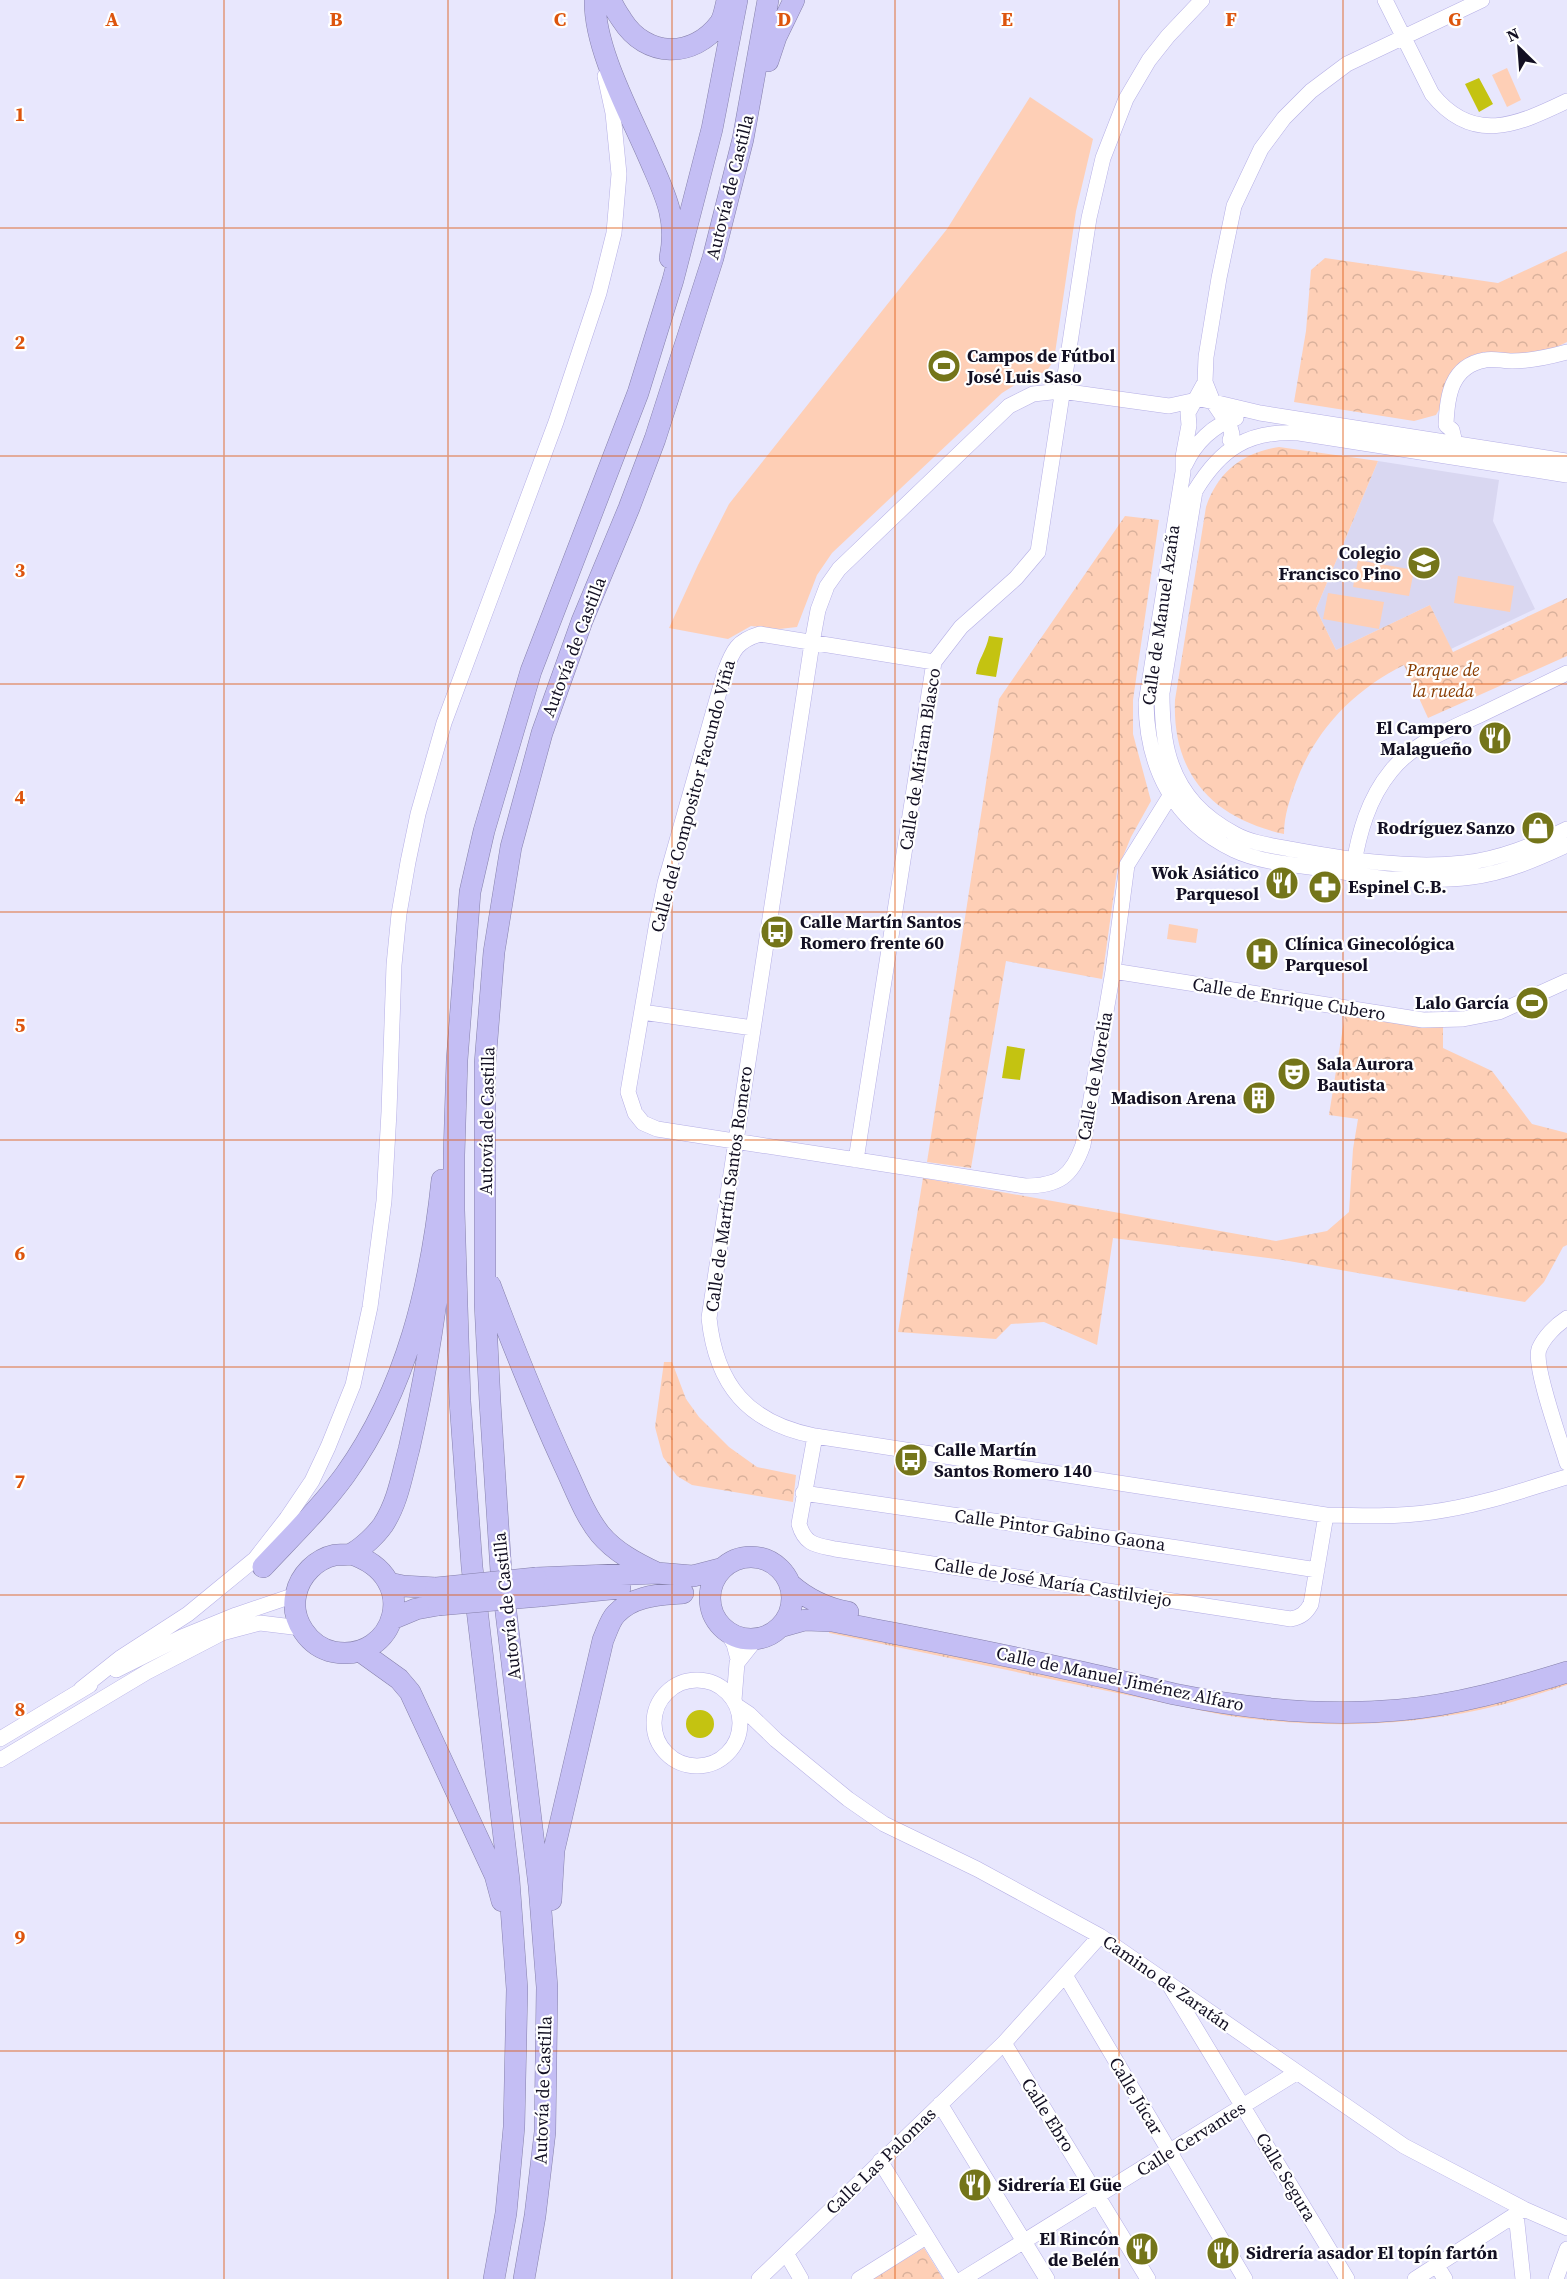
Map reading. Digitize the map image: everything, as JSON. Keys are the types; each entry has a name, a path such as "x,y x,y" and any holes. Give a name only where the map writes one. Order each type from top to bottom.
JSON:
{"highway":[{"path":"600,4 630,33 651,47 677,50 700,41 722,21 727,0"},
{"name":"Autovía de Castilla","path":"494,2279 506,2213 514,2127 517,1982 509,1880 472,1568 460,1401 454,1231 454,1155 457,1060 470,892 490,810 531,671 646,367 687,231 714,118 737,0"},
{"name":"Autovía de Castilla","path":"524,2279 535,2216 545,2132 547,1987 539,1886 501,1571 490,1402 485,1303 485,1064 494,952 511,847 556,688 629,508 687,344 713,258 753,90 768,0"},
{"path":"753,90 794,0"},
{"path":"600,4 607,61 669,201 672,232 671,253 648,337 646,367"},
{"path":"351,1554 381,1529 393,1510 424,1385 440,1275 445,1216 445,1056 454,961 470,892"},
{"path":"263,1567 312,1516 345,1474 384,1409 410,1348 427,1285 438,1225 444,1160"},
{"path":"486,1274 542,1417 589,1518 601,1535 631,1561 657,1573"},
{"path":"351,1554 367,1559 380,1569 389,1582 394,1601 392,1619 374,1644 360,1651 333,1652 309,1639 301,1628 295,1606 295,1595 300,1581 309,1568 321,1560 336,1555 351,1554"},
{"path":"389,1582 437,1596 657,1573 693,1576 720,1569 741,1557 753,1556 765,1558 780,1569 790,1584 792,1595 787,1618 780,1627 769,1635 746,1639 727,1632 711,1609 698,1597 683,1593 655,1589 538,1587"},
{"path":"711,1609 710,1588 720,1569"},
{"name":"Calle de Manuel Jiménez Alfaro","path":"790,1584 809,1599 833,1609 1226,1691 1279,1697 1347,1701 1391,1699 1452,1691 1567,1659"},
{"path":"547,1987 554,1850 603,1640 614,1615 627,1604 657,1595 683,1593"},
{"path":"392,1619 416,1609 437,1596"},
{"name":"Calle de Manuel Jiménez Alfaro","path":"780,1627 806,1620 832,1621 1073,1670 1175,1694 1235,1705 1289,1711 1341,1713 1400,1710 1497,1694 1567,1672"},
{"path":"360,1651 399,1679 410,1692 425,1722 495,1875 502,1898 507,1944 517,1982"}],"street":[{"name":"Calle de Miriam Blasco","path":"856,1160 934,662 961,627 1016,578 1038,552 1089,218 1103,158 1126,99 1149,60 1202,0"},
{"path":"1385,0 1432,94 1442,107 1458,118 1488,127 1516,124 1567,101"},
{"path":"1223,448 1232,434 1227,420 1213,402 1205,382 1206,357 1218,278 1234,206 1261,149 1284,118 1311,91 1347,64 1482,0"},
{"path":"81,1689 120,1658 188,1614 255,1559 287,1518 312,1480 353,1385 370,1307 384,1201 394,965 399,914 418,814 444,723 556,422 599,293 614,233 619,174 613,113 594,30 600,4"},
{"path":"1460,458 1443,438 1450,389 1463,369 1487,359 1511,361 1539,359 1567,352"},
{"path":"1193,401 1205,382"},
{"name":"Calle de Martín Santos Romero","path":"1169,406 1061,391 1033,394 1009,406 855,553 827,586 818,610 812,642 735,1141 709,1318 714,1351 725,1377 746,1405 762,1417 789,1431 1326,1515 1371,1516 1433,1512 1483,1502 1567,1477"},
{"path":"1169,406 1201,399 1260,414 1410,436 1443,438 1567,461"},
{"name":"Calle de Manuel Azaña","path":"1193,401 1188,413 1189,424 1183,457 1183,472 1146,703 1146,726 1150,747 1170,796 1190,820 1208,835 1235,850 1266,860 1353,866 1420,866 1465,863 1500,857 1567,829"},
{"path":"1169,406 1210,446 1223,448 1252,438 1281,432 1567,475"},
{"path":"1227,420 1260,414"},
{"name":"Calle de Manuel Azaña","path":"1183,472 1190,455 1202,440 1212,429 1227,420"},
{"path":"1395,448 1443,438"},
{"name":"Calle de Manuel Azaña","path":"1223,448 1207,460 1195,491 1162,693 1163,738 1178,780 1194,803 1209,818 1236,835 1394,879 1473,877 1533,860 1567,845"},
{"name":"Calle del Compositor Facundo Viña","path":"735,1141 657,1129 643,1123 635,1113 628,1092 665,883 725,671 734,649 747,638 760,634 934,662"},
{"path":"1353,866 1360,833 1370,804 1391,770 1406,755 1433,737 1567,673"},
{"name":"Calle de Morelia","path":"735,1141 1025,1186 1042,1186 1064,1177 1072,1169 1083,1145 1113,970 1127,865 1178,780"},
{"path":"1153,823 1173,818 1190,820"},
{"name":"Calle de Enrique Cubero","path":"1113,970 1423,1020 1463,1019 1499,1012 1567,981"},
{"path":"642,1012 753,1028"},
{"path":"1567,1318 1559,1323 1538,1351 1540,1370 1567,1463"},
{"name":"Calle de José María Castilviejo","path":"815,1436 799,1524 801,1534 814,1545 1291,1619 1299,1617 1307,1611 1311,1604 1326,1515"},
{"name":"Calle Pintor Gabino Gaona","path":"803,1493 1317,1570"},
{"path":"118,1669 196,1617 263,1567"},
{"path":"0,1739 118,1669 209,1626 295,1595"},
{"path":"0,1760 147,1672 222,1633 260,1623 301,1628"},
{"path":"727,1632 734,1644 737,1663 735,1703 740,1721 736,1741 726,1755 718,1760 694,1766 677,1761 659,1743 655,1718 665,1695 687,1682 695,1680 712,1683 724,1690 735,1703"},
{"path":"712,1683 722,1678 737,1663 756,1639"},
{"name":"Camino de Zaratán","path":"735,1703 848,1799 884,1824 977,1869 1100,1936 1404,2146 1520,2211 1567,2228"},
{"path":"736,1741 752,1735 771,1735"},
{"name":"Calle Las Palomas","path":"759,2279 1004,2043 1100,1936"},
{"name":"Calle Júcar","path":"1065,1975 1245,2279"},
{"name":"Calle Segura","path":"1168,1983 1347,2279"},
{"path":"1187,2015 1192,2006 1201,2006"},
{"name":"Calle Ebro","path":"1004,2043 1148,2279"},
{"name":"Calle Cervantes","path":"963,2279 1296,2073"},
{"path":"939,2104 1047,2279"},
{"path":"880,2162 953,2279"},
{"path":"1415,2279 1441,2272 1520,2211"},
{"path":"1520,2211 1523,2279"},
{"path":"859,2279 926,2237"},
{"path":"1556,2279 1567,2249"},
{"path":"786,2253 801,2279"}],"shaded area":[{"path":"1479,78 1493,104 1479,112 1465,84"},
{"name":"Colegio Francisco Pino","path":"1378,461 1499,480 1493,521 1535,609 1451,649 1430,605 1336,650 1316,609"},
{"path":"989,636 1003,638 996,677 976,674"},
{"path":"1007,1046 1025,1049 1020,1080 1002,1078"},
{"path":"700,1710 710,1714 714,1724 710,1734 700,1738 690,1734 686,1724 690,1714"}],"green space":[{"path":"1507,68 1521,100 1507,107 1492,75"},
{"name":"Campos de Fútbol José Luis Saso","path":"1030,97 1093,139 1076,211 1054,360 1046,372 1029,376 1002,393 832,553 817,575 797,627 779,629 751,626 728,639 669,628 729,504 947,229"},
{"path":"1567,251 1567,342 1534,353 1481,353 1467,358 1454,375 1436,415 1414,421 1294,402 1306,331 1311,270 1325,258 1498,283"},
{"name":"Parque de la rueda","path":"1279,447 1378,461 1316,609 1336,650 1430,605 1453,652 1567,598 1567,656 1428,718 1404,665 1369,686 1353,699 1326,728 1304,763 1288,807 1284,834 1259,827 1237,817 1202,789 1189,771 1181,750 1176,727 1175,700 1206,507 1217,484 1233,466 1254,454"},
{"path":"1125,516 1159,520 1133,700 1133,734 1151,801 1131,837 1117,871 1102,979 1006,961 971,1168 927,1162 999,699"},
{"path":"1358,560 1414,570 1409,596 1353,587"},
{"path":"1458,576 1514,586 1510,612 1454,603"},
{"path":"1328,593 1384,602 1379,629 1323,619"},
{"path":"1169,924 1198,929 1196,943 1167,939"},
{"path":"1346,1008 1443,1026 1443,1048 1492,1071 1532,1124 1567,1133 1567,1245 1563,1247 1544,1282 1525,1302 1283,1260 1113,1238 1097,1345 1044,1322 1011,1324 996,1339 898,1332 923,1178 1276,1241 1327,1231 1349,1212 1353,1149 1358,1119 1329,1115"},
{"path":"664,1362 672,1362 686,1399 699,1417 729,1447 757,1467 796,1475 793,1502 692,1485 677,1476 663,1457 655,1427"},
{"path":"830,1627 1287,1716 1567,1678 1567,1685 1490,1708 1447,1716 1383,1723 1287,1722 1223,1715 829,1633"},
{"path":"924,2248 943,2279 872,2279"}],"place":[{"name":"Campos de Fútbol José Luis Saso","path":"944,366"},
{"name":"Colegio Francisco Pino","path":"1424,563"},
{"name":"El Campero Malagueño","path":"1495,738"},
{"name":"Rodríguez Sanzo","path":"1538,828"},
{"name":"Wok Asiático Parquesol","path":"1282,883"},
{"name":"Espinel C.B.","path":"1325,887"},
{"name":"Calle Martín Santos Romero frente 60","path":"777,932"},
{"name":"Clínica Ginecológica Parquesol","path":"1262,954"},
{"name":"Lalo García","path":"1532,1003"},
{"name":"Sala Aurora Bautista","path":"1294,1074"},
{"name":"Madison Arena","path":"1259,1098"},
{"name":"Calle Martín Santos Romero 140","path":"911,1460"},
{"name":"Sidrería El Güe","path":"975,2185"},
{"name":"El Rincón de Belén","path":"1142,2249"},
{"name":"Sidrería asador El topín fartón","path":"1223,2253"}]}
